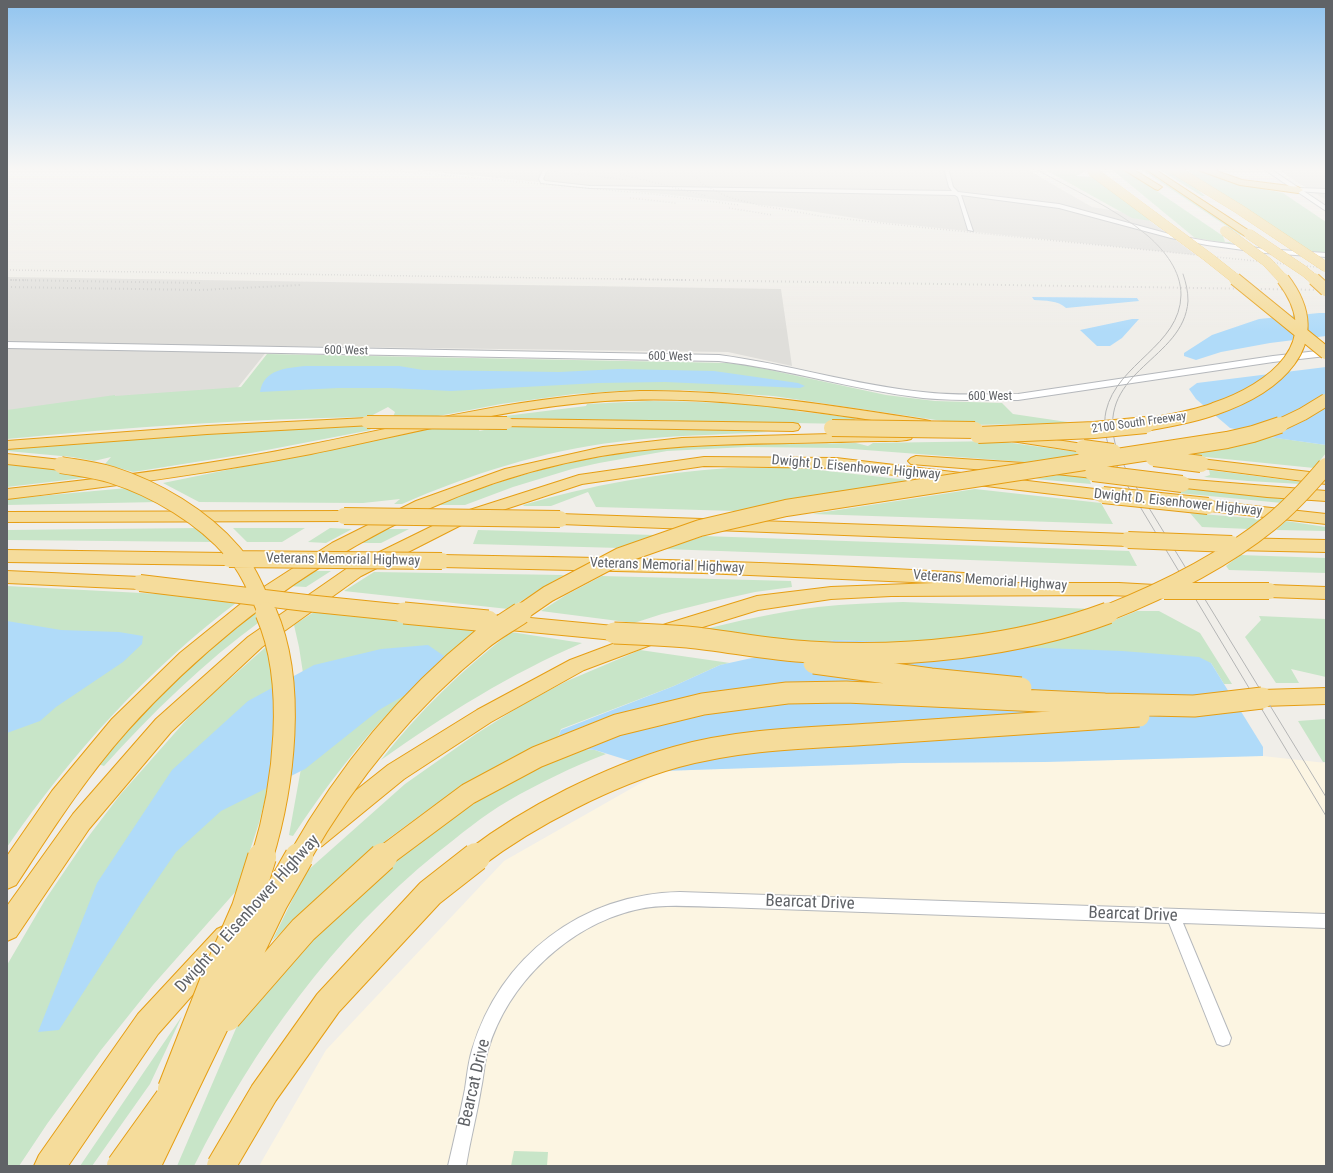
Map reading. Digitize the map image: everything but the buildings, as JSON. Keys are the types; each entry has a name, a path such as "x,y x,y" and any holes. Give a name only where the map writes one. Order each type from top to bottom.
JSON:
{"highway":[{"path":"1163,223 1202,252 1326,353"},
{"path":"1172,223 1221,263 1256,297"},
{"name":"2100 South Freeway","path":"834,433 1055,432 1120,428 1190,416 1219,407 1248,395 1274,379 1287,366 1296,352 1301,339 1302,315 1296,299 1287,283 1274,268 1254,251 1213,223"},
{"path":"1232,223 1304,270 1326,290"},
{"path":"1246,223 1296,257 1326,281"},
{"path":"1260,223 1326,267"},
{"path":"7,494 101,483 230,463 516,407 569,400 623,396 692,396 782,402 1082,448 1326,479"},
{"path":"146,1166 290,869 324,813 378,742 430,686 472,648 529,605 567,582 626,554 664,538 711,524 786,508 1227,440 1261,432 1287,422 1326,400"},
{"path":"7,445 207,430 367,422 507,423 834,433"},
{"path":"7,877 49,814 87,763 164,678 244,609 306,566 359,534 453,491 511,472 573,456 629,447 680,442 834,433"},
{"path":"652,467 697,456 761,452 805,452 1093,473 1182,484 1326,496"},
{"path":"7,459 62,465 111,475 159,494 210,529 229,548 252,580 268,617 279,653 285,700 282,755 270,831 246,908 215,979 141,1166"},
{"name":"Dwight D. Eisenhower Highway","path":"7,928 70,834 110,784 152,736 228,663 295,611 368,563 418,537 509,500 548,488 598,476 652,467 728,460 816,462 1326,519"},
{"path":"7,577 140,583 306,604 614,633 685,637 813,653 837,654 930,651 1015,639 1106,614 1191,575 1234,550 1280,516 1301,496 1326,466"},
{"path":"7,517 344,516 560,519 1232,544 1326,546"},
{"name":"Veterans Memorial Highway","path":"7,556 543,562 884,573 1119,590 1326,593"},
{"name":"Dwight D. Eisenhower Highway","path":"50,1166 148,1024 221,944 310,841 396,772 484,716 577,665 673,629 757,603 815,595 891,590 1119,590"},
{"path":"614,633 689,646 986,685 1082,693 1262,698 1326,696"},
{"path":"121,1166 236,1006 303,930 388,852 468,794 537,757 617,725 703,704 787,693 846,692 1180,706 1194,706 1262,698"},
{"path":"220,1166 264,1093 328,1003 430,893 477,856 521,826 570,800 618,778 676,757 746,742 1099,717 1200,714 1262,698"}],"street":[{"path":"969,223 971,230"},
{"path":"1119,223 1174,237 1207,243 1265,251 1326,256"},
{"name":"600 West","path":"7,345 714,357 759,363 861,385 924,395 979,397 1018,397 1273,359 1326,353"},
{"name":"Bearcat Drive","path":"457,1166 480,1050 488,1029 500,1006 519,978 536,957 569,931 605,911 635,903 664,899 1326,921"},
{"path":"1173,916 1223,1038"}],"shaded area":[{"path":"887,223 1152,223 1196,255"},
{"path":"7,277 781,289 792,366 728,352 271,346 231,396 7,424"},
{"path":"1263,756 1326,763 1326,1166 259,1166 326,1050 504,861 662,771 902,763 1045,762"}],"green space":[{"path":"1153,223 1165,230 1160,228"},
{"path":"1176,223 1204,223 1223,236 1225,242 1230,242 1233,244 1195,238"},
{"path":"1222,223 1225,223 1245,236 1240,235"},
{"path":"1262,223 1326,223 1326,253 1305,250"},
{"path":"267,354 728,363 751,366 886,395 935,401 1002,403 1013,414 1074,423 970,425 773,396 683,390 620,391 574,394 501,404 433,417 393,417 395,412 388,407 369,417 188,424 7,439 7,410 115,395 241,387"},
{"path":"648,401 721,403 794,408 796,411 856,418 850,424 506,418 505,416 586,406 587,404"},
{"path":"365,425 371,430 246,454 133,472 105,464 111,457 94,461 72,457 7,451 7,446 164,433"},
{"path":"447,425 481,426 479,431 505,426 749,430 768,432 655,438 617,442 561,451 507,465 454,483 402,504 394,504 400,499 363,503 199,502 163,483"},
{"path":"1270,437 1326,445 1326,453 1314,468 1186,455 1239,446"},
{"path":"998,441 1077,452 1079,457 1037,463 839,448 747,447 667,451 572,469 513,487 465,505 435,505 498,483 562,464 606,456 668,448 731,445 856,443 868,446 873,443"},
{"path":"7,463 42,467 92,477 7,487"},
{"path":"728,468 800,468 918,481 736,511 596,507 588,492 551,506 523,505 574,491 625,481 676,473"},
{"path":"1209,470 1302,482 1301,484 1204,477 1210,475"},
{"path":"1064,474 1088,476 1091,484 1035,479"},
{"path":"1172,484 1291,494 1282,503 1178,493"},
{"path":"127,488 159,502 7,505 7,499"},
{"path":"975,489 1101,503 1113,524 812,514"},
{"path":"1190,513 1262,519 1249,529 1202,527"},
{"path":"1286,521 1326,527 1326,531 1276,530"},
{"path":"198,528 213,542 7,540 7,530"},
{"path":"233,528 305,528 282,542 247,542"},
{"path":"330,528 352,529 326,543 308,542"},
{"path":"383,529 409,529 381,543 356,543"},
{"path":"478,530 655,535 620,548 473,544"},
{"path":"704,536 1129,551 1137,566 664,549"},
{"path":"1240,555 1326,558 1326,573 1229,570 1226,566"},
{"path":"311,571 331,571 306,587 288,586"},
{"path":"374,572 564,575 508,609 344,591"},
{"path":"602,576 791,581 792,587 755,592 710,602 662,614 634,623 541,611 566,595"},
{"path":"7,586 180,595 240,600 174,654 113,714 58,778 7,847"},
{"path":"903,602 1094,609 1051,623 925,644 834,640 814,645 698,631 787,611 839,605"},
{"path":"320,608 481,629 420,681 386,715 344,765 293,836 289,835 302,763 303,673 294,625"},
{"path":"257,609 262,620 220,653 179,689 104,766 98,764 176,677"},
{"path":"1137,611 1159,611 1200,633 1232,684 1224,684 1211,663 1017,647 1102,625"},
{"path":"1259,616 1326,619 1326,677 1291,669 1299,683 1276,683 1245,637 1261,620"},
{"path":"511,632 582,643 529,668 479,696 381,760 410,725 458,676"},
{"path":"268,645 273,679 271,762 266,795 259,823 237,890 153,985 101,1050 47,1124 19,1166 7,1166 7,965 45,900 85,841 120,795 188,718"},
{"path":"640,650 730,663 720,665 674,686 561,729 558,737 468,784 433,806 389,838 325,891 272,941 306,872 405,784 476,734 525,703 567,681"},
{"path":"1326,719 1326,762 1323,762 1298,721"},
{"path":"579,749 595,750 606,754 544,782 489,813 437,853 399,886 364,921 330,958 299,996 270,1037 217,1122 194,1166 177,1166 246,1005 368,880 451,818 491,793 534,770"},
{"path":"182,1016 150,1084 92,1166 80,1166"},
{"path":"514,1151 548,1152 547,1166 511,1166"}],"water":[{"path":"1032,297 1137,298 1139,301 1066,308 1055,302 1034,300"},
{"path":"1326,313 1326,336 1270,343 1221,352 1196,360 1184,356 1184,353 1212,335 1259,319"},
{"path":"1132,319 1139,319 1122,338 1110,346 1097,346 1080,330"},
{"path":"306,366 399,366 423,370 559,372 619,369 714,371 798,383 805,386 800,388 665,382 598,383 451,391 390,388 338,388 260,392 262,384 271,374 284,369"},
{"path":"1326,367 1326,445 1276,438 1230,428 1196,399 1189,389 1197,383"},
{"path":"7,621 61,630 119,632 143,636 142,644 123,662 56,707 40,721 7,733"},
{"path":"834,640 1122,651 1199,657 1211,663 1263,747 1263,756 1045,762 902,763 662,771 595,750 584,749 558,737 561,730 674,686 720,665"},
{"path":"428,645 444,656 424,684 379,710 305,769 221,811 176,852 143,900 59,1030 38,1032 97,883 172,770 248,701 314,665 381,649"}],"tram line":[{"path":"1130,223 1148,236 1171,262 1178,278 1181,295 1178,313 1170,328 1160,341 1122,380 1112,394 1106,411 1105,421 1105,432 1111,452 1130,490 1326,816"},
{"path":"1183,274 1188,294 1188,301 1183,321 1172,338 1129,382 1118,398 1113,418 1115,443 1128,473 1326,797"}],"railway":[{"path":"879,223 1326,268"},
{"path":"7,270 654,280"},
{"path":"621,279 654,280"},
{"path":"27,280 7,280 202,283"},
{"path":"654,280 687,280"},
{"path":"654,280 1326,290"},
{"path":"7,287 200,290 301,285"}]}
